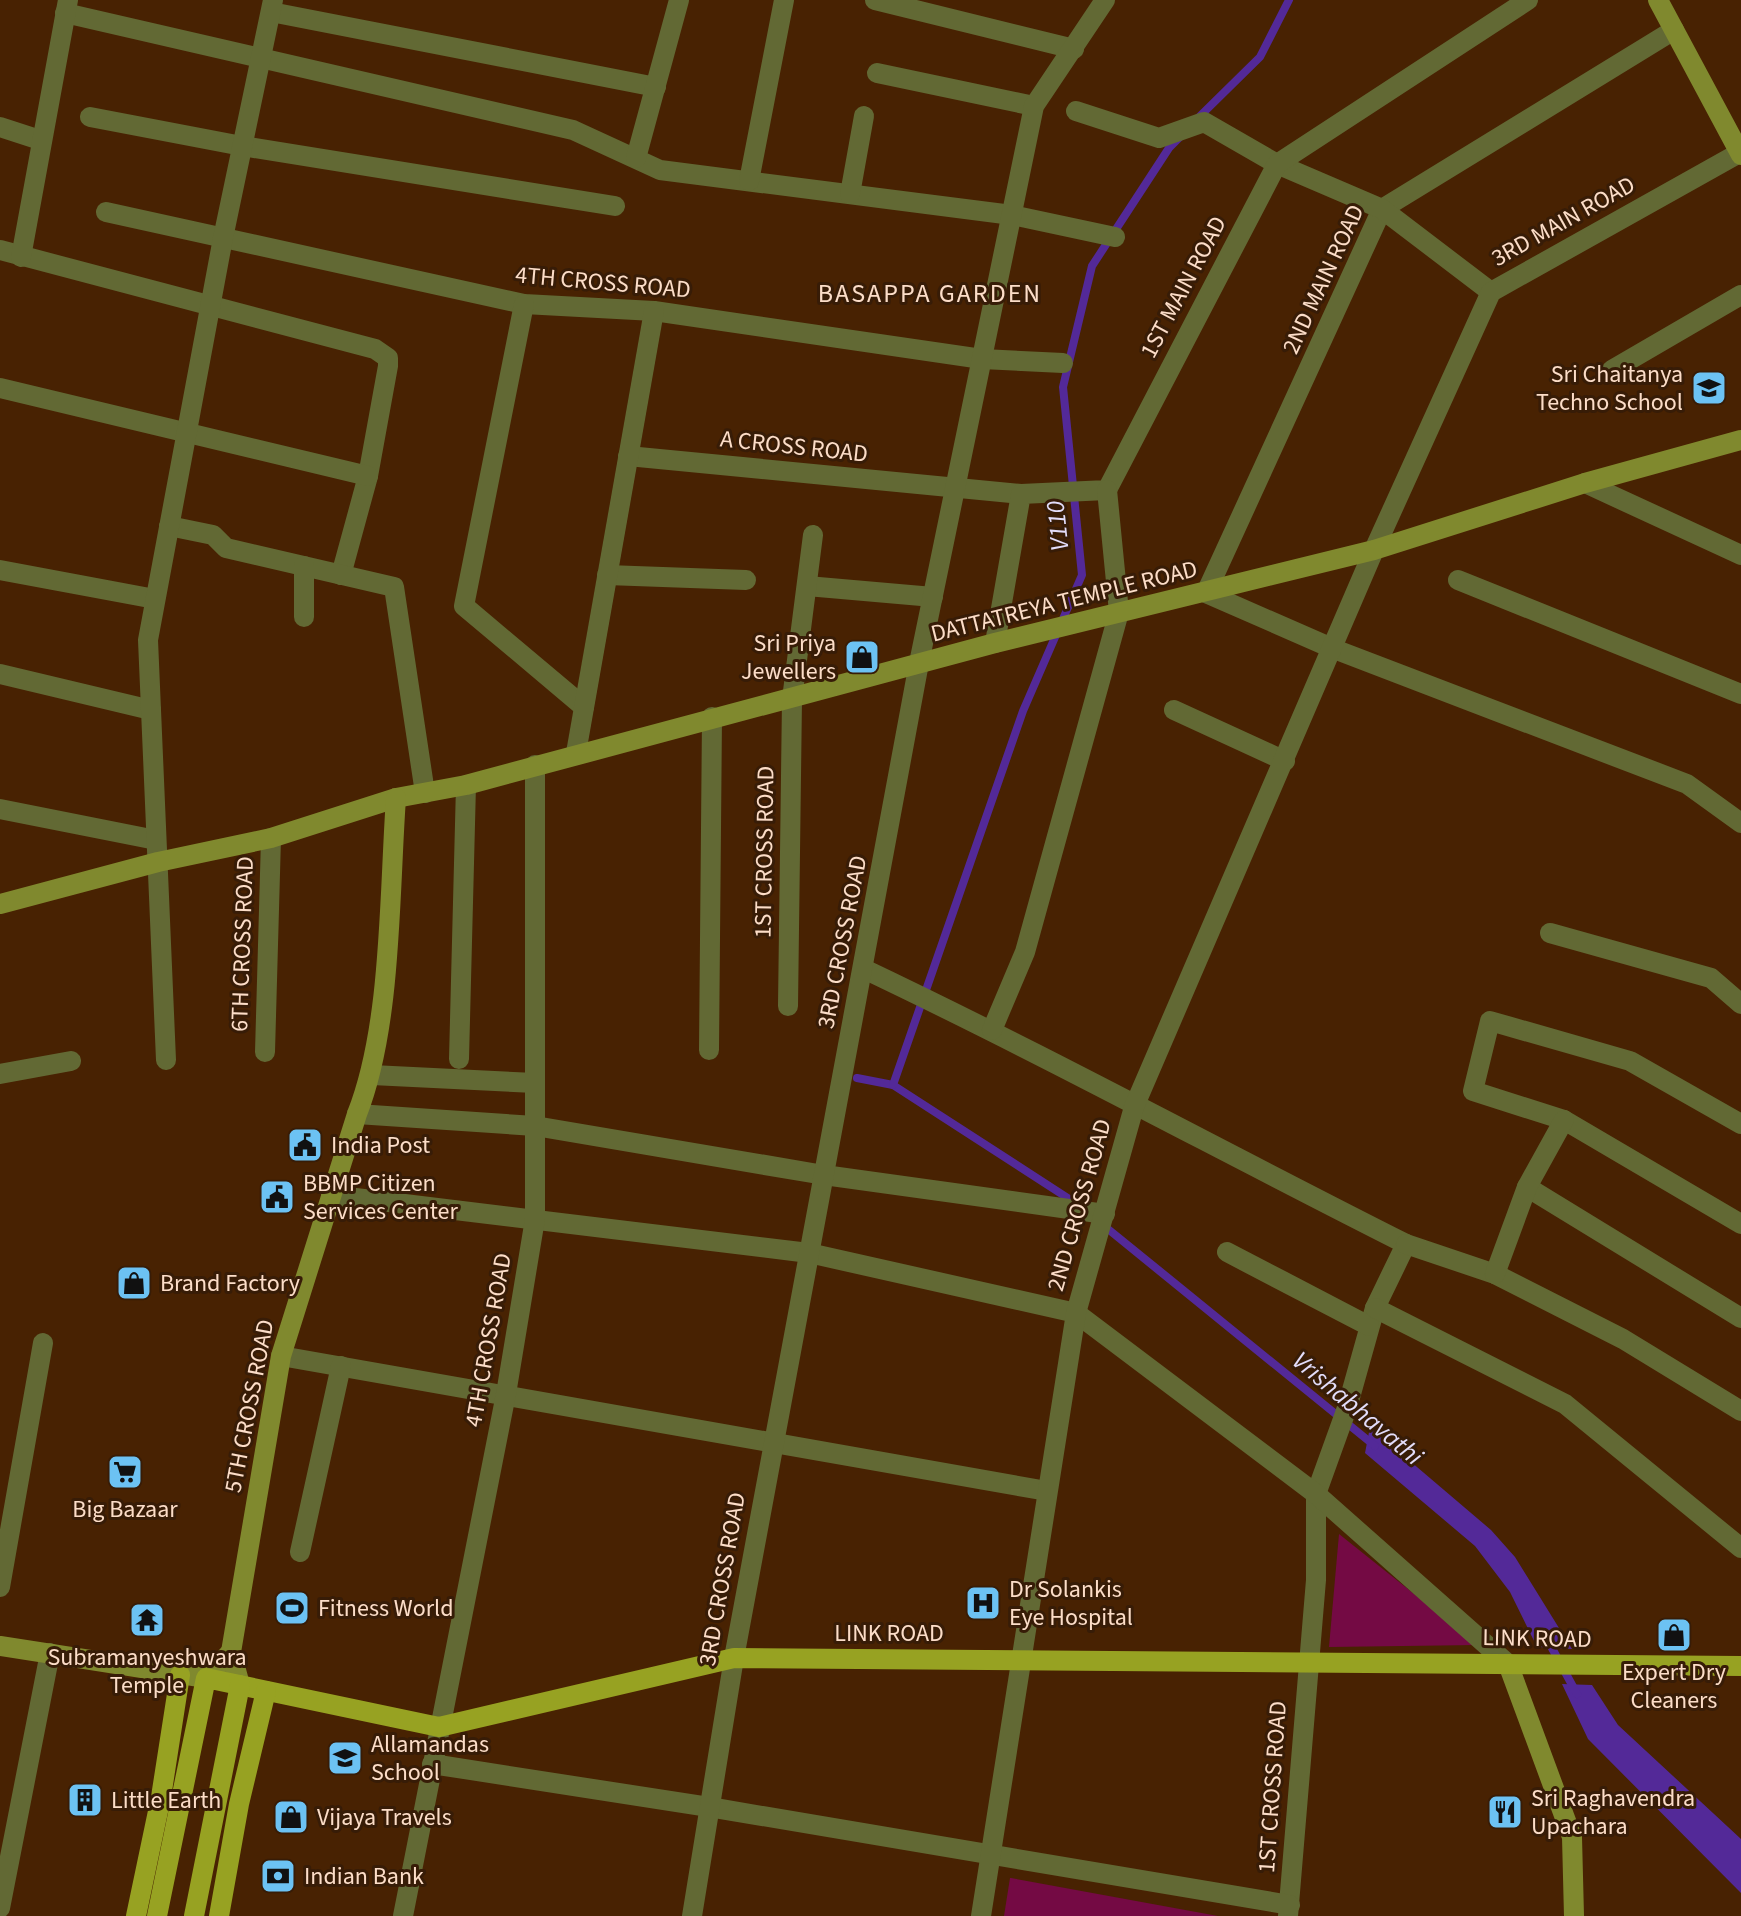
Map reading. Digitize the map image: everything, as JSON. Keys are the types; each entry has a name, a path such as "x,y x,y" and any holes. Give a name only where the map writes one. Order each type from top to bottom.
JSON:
{"main road":[{"name":"LINK ROAD","path":"206,1678 439,1727 734,1658 1741,1666"},
{"path":"136,1916 161,1797 180,1675"},
{"path":"157,1916 206,1678"},
{"path":"194,1916 240,1685"},
{"path":"219,1916 239,1804 266,1691"}],"street":[{"path":"636,158 679,0"},
{"path":"749,181 784,0"},
{"path":"875,0 1074,49"},
{"name":"3RD CROSS ROAD","path":"692,1916 734,1658 919,663 1034,106 1105,0"},
{"name":"1ST MAIN ROAD","path":"1107,490 1277,164 1528,0"},
{"path":"1658,0 1741,153"},
{"path":"21,257 66,6 260,60 573,130 660,170 1012,215 1115,237"},
{"path":"166,1060 148,640 223,238 272,6 656,87"},
{"name":"2ND MAIN ROAD","path":"1206,593 1382,209 1674,30"},
{"path":"877,73 1034,106"},
{"path":"1076,111 1159,138 1204,122 1277,164 1382,209 1491,292"},
{"path":"850,194 864,116"},
{"path":"90,117 242,146 615,206"},
{"path":"0,127 40,140"},
{"name":"3RD MAIN ROAD","path":"1374,550 1491,292 1741,153"},
{"name":"4TH CROSS ROAD","path":"106,212 524,304 654,311 982,359 1063,363"},
{"path":"0,250 375,349 388,358 368,476 341,575"},
{"path":"1612,370 1741,295"},
{"path":"524,304 464,606 584,707"},
{"path":"576,753 654,311"},
{"path":"0,388 186,435 368,476"},
{"name":"DATTATREYA TEMPLE ROAD","path":"0,904 158,862 271,838 396,798 466,785 995,643 1374,550 1585,483 1741,440"},
{"name":"A CROSS ROAD","path":"628,456 1021,494"},
{"path":"1585,483 1741,555"},
{"path":"992,1030 1025,952 1119,612 1107,490 1021,494 995,643"},
{"path":"169,526 213,535 226,548 394,587 425,793"},
{"name":"1ST CROSS ROAD","path":"788,1006 792,699 813,535"},
{"name":"2ND CROSS ROAD","path":"981,1916 1076,1313 1134,1107 1334,649 1374,550"},
{"path":"304,566 304,617"},
{"path":"0,570 155,599"},
{"path":"607,575 746,580"},
{"path":"1458,580 1741,694"},
{"path":"807,586 933,597"},
{"path":"1206,593 1334,649 1687,784 1741,823"},
{"path":"0,674 151,710"},
{"path":"1174,710 1285,761"},
{"path":"709,1050 712,717"},
{"name":"4TH CROSS ROAD","path":"403,1916 506,1394 535,1219 535,765"},
{"path":"459,1059 466,785"},
{"name":"5TH CROSS ROAD","path":"240,1685 231,1652 281,1356 372,1075 379,1029 396,798"},
{"path":"0,809 156,840"},
{"name":"6TH CROSS ROAD","path":"265,1052 271,838"},
{"path":"1550,933 1711,978 1741,1004"},
{"path":"864,969 992,1030 1134,1107 1406,1244 1495,1274 1623,1339 1741,1411"},
{"path":"1741,1124 1630,1061 1490,1021 1473,1091 1564,1120 1741,1224"},
{"path":"0,1074 71,1061"},
{"path":"372,1075 535,1083"},
{"path":"357,1114 535,1126 824,1175 1104,1214"},
{"path":"1495,1274 1527,1187 1564,1120"},
{"path":"1527,1187 1741,1318"},
{"path":"331,1195 809,1253 1076,1313 1316,1494 1508,1664 1572,1837 1574,1916"},
{"path":"1316,1494 1347,1408 1372,1317 1406,1244"},
{"path":"1227,1252 1565,1404 1741,1548"},
{"path":"0,1587 43,1343"},
{"path":"281,1356 1047,1491"},
{"path":"300,1552 341,1366"},
{"name":"1ST CROSS ROAD","path":"1289,1910 1316,1580 1316,1494"},
{"path":"0,1646 206,1678 231,1652"},
{"path":"0,1908 50,1653"},
{"path":"432,1764 989,1854 1289,1910"}],"shaded area":[{"path":"1370,1427 1491,1530 1515,1557 1572,1649 1537,1647 1510,1592 1475,1546 1365,1453"},
{"path":"1339,1534 1478,1645 1329,1647"},
{"path":"1562,1684 1592,1685 1618,1725 1741,1839 1741,1893 1588,1739"},
{"path":"1011,1878 1218,1916 1004,1916"}],"waterway":[{"name":"V110","path":"1198,118 1260,57 1289,0"},
{"name":"V110","path":"893,1085 1023,711 1082,575 1063,387 1092,266 1169,148 1180,137"},
{"name":"Vrishabhavathi","path":"857,1078 893,1085 1077,1204"},
{"name":"Vrishabhavathi","path":"1103,1225 1375,1446"},
{"name":"Vrishabhavathi","path":"1547,1639 1577,1694"}],"place":[{"name":"Sri Chaitanya Techno School","path":"1709,388"},
{"name":"Sri Priya Jewellers","path":"862,657"},
{"name":"India Post","path":"305,1145"},
{"name":"BBMP Citizen Services Center","path":"277,1197"},
{"name":"Brand Factory","path":"134,1283"},
{"name":"Big Bazaar","path":"125,1472"},
{"name":"Dr Solankis Eye Hospital","path":"983,1603"},
{"name":"Fitness World","path":"292,1608"},
{"name":"Subramanyeshwara Temple","path":"147,1620"},
{"name":"Expert Dry Cleaners","path":"1674,1635"},
{"name":"Allamandas School","path":"345,1758"},
{"name":"Little Earth","path":"85,1800"},
{"name":"Sri Raghavendra Upachara","path":"1505,1812"},
{"name":"Vijaya Travels","path":"291,1817"},
{"name":"Indian Bank","path":"278,1876"}],"district":[{"name":"BASAPPA GARDEN","path":"930,293"}]}
